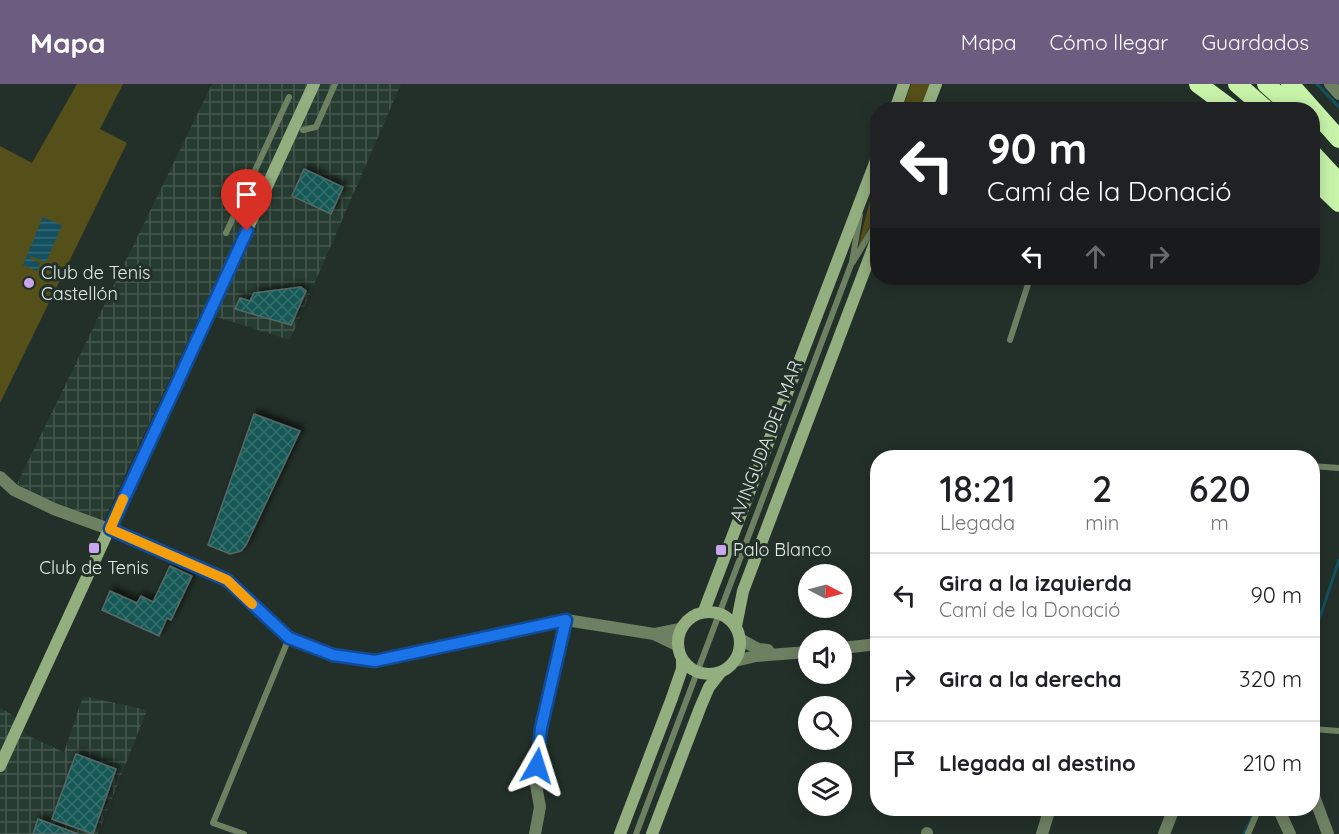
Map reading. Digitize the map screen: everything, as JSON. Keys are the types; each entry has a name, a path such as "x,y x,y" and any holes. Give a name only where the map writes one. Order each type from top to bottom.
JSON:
{"highway":[{"path":"1198,84 1222,102"},
{"path":"1237,84 1258,102"},
{"path":"1266,84 1286,102"},
{"path":"1290,84 1308,102"},
{"path":"1320,116 1339,139"},
{"path":"1320,134 1339,153"},
{"path":"1320,162 1339,182"},
{"path":"1320,185 1339,203"}],"main road":[{"path":"0,766 314,84"},
{"path":"898,102 904,84"},
{"path":"929,102 936,84"},
{"name":"AVINGUDA DEL MAR","path":"704,611 870,176"},
{"name":"AVINGUDA DEL MAR","path":"736,626 743,591 870,257"},
{"path":"620,834 682,669 682,660 677,645 680,629 690,617 704,611 720,613 736,626 740,639 740,650 735,661 720,673 709,687 652,834"},
{"path":"682,660 697,673 720,673"}],"street":[{"path":"1330,84 1339,94"},
{"path":"0,477 14,490 54,509 110,529 227,580 289,638 333,655 375,661 566,620 654,634 677,645"},
{"path":"536,834 540,807 536,785 541,728 566,620"},
{"path":"654,634 680,629"},
{"path":"740,639 758,649 790,654"},
{"path":"852,647 870,645"},
{"path":"735,661 756,656 798,653"},
{"path":"1320,812 1328,834"},
{"path":"1042,834 1048,816"},
{"path":"1164,834 1171,816"},
{"path":"1282,816 1290,834"}],"lane":[{"path":"303,130 316,127 335,84"},
{"path":"226,233 289,97"},
{"name":"AVINGUDA DEL MAR","path":"852,262 862,197"},
{"name":"AVINGUDA DEL MAR","path":"636,834 852,262 870,233"},
{"path":"1010,340 1028,285"},
{"path":"1320,467 1339,468"},
{"path":"244,834 213,823 289,638"},
{"path":"1320,730 1339,731"},
{"path":"1248,834 1256,816"}],"shaded area":[{"name":"Club de Tenis Castellón","path":"77,84 123,84 100,129 127,143 0,403 0,146 32,163"},
{"path":"212,84 401,84 290,340 201,312 101,527 17,484"},
{"path":"911,84 930,84 923,102 905,102"},
{"path":"870,200 870,226 857,251"},
{"path":"83,696 147,710 98,834 0,834 0,708 11,714 28,736 64,752"}],"water":[{"path":"43,217 62,225 46,262 31,256 30,259 40,263 37,271 23,265"}],"building":[{"path":"304,169 343,187 331,214 292,196"},
{"path":"301,287 306,291 291,325 235,309 240,298 250,301 254,293"},
{"path":"254,414 300,431 246,545 241,551 230,554 208,545"},
{"path":"170,566 192,576 171,620 167,618 159,636 102,610 110,591 137,603 141,596 153,602"},
{"path":"76,754 116,769 93,834 52,819"},
{"path":"38,819 78,834 33,834"}],"waterway":[{"path":"1317,84 1339,107"},
{"path":"1320,617 1339,560"},
{"path":"1244,834 1253,816"}],"slow traffic":[{"path":"123,499 110,529 227,580 252,604"}],"place":[{"name":"Club de Tenis Castellón","path":"29,283"},
{"name":"Club de Tenis","path":"94,548"},
{"name":"Palo Blanco","path":"721,550"}],"route":[{"path":"247,231 110,529 227,580 289,638 333,655 375,661 566,620 541,728 537,766"}]}
